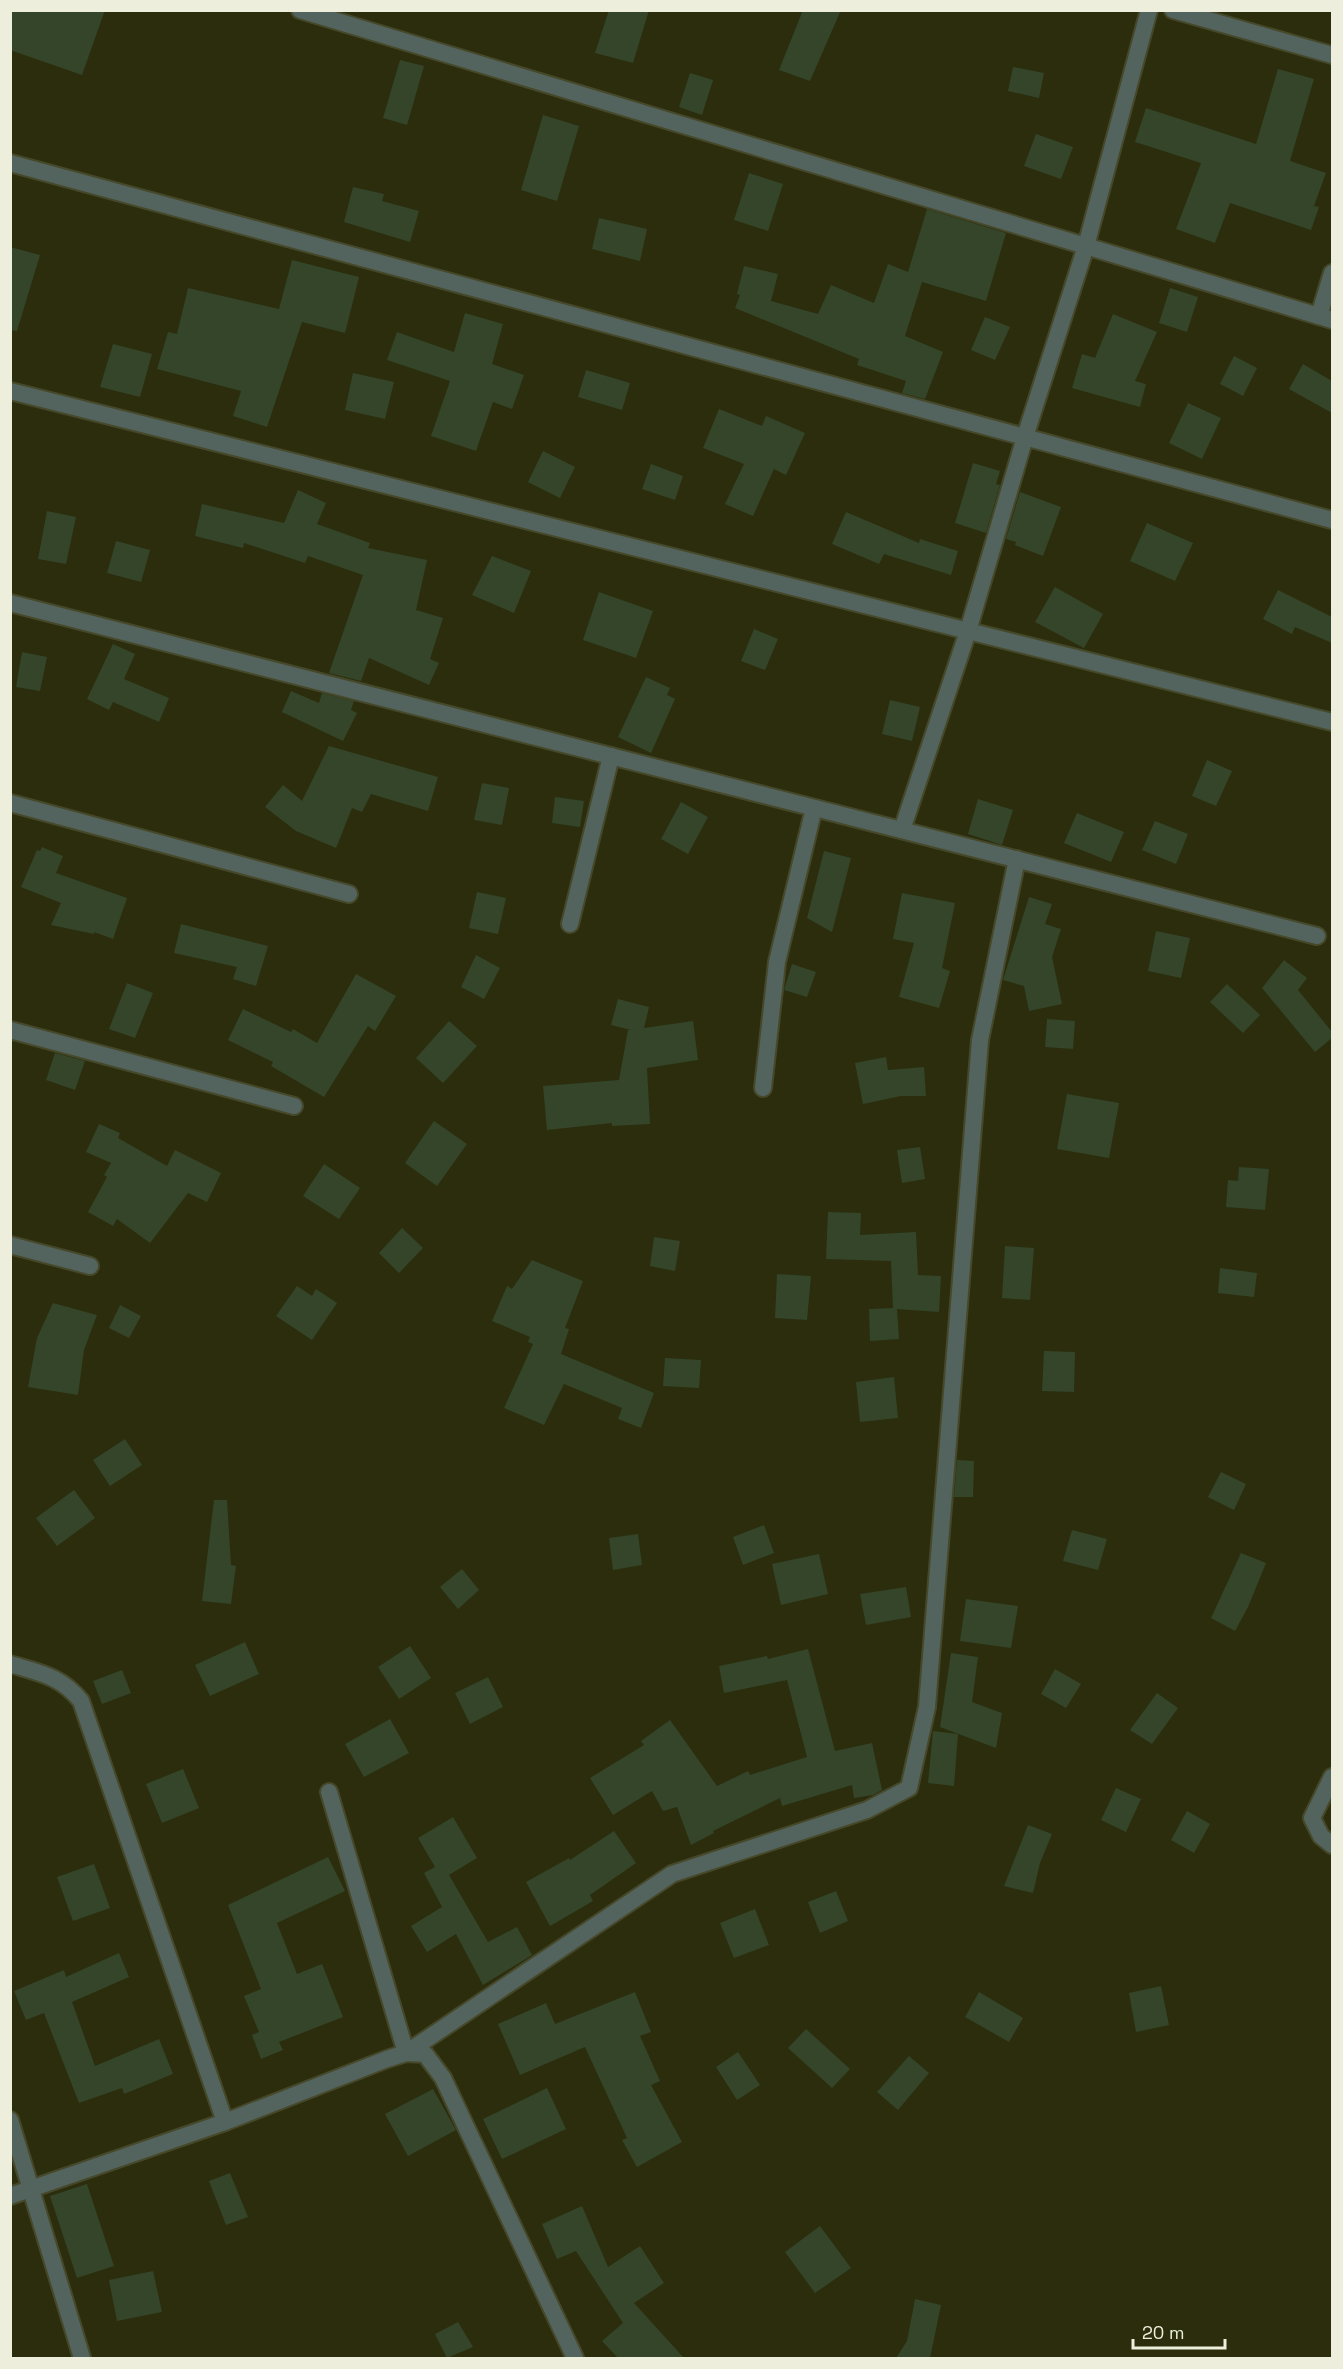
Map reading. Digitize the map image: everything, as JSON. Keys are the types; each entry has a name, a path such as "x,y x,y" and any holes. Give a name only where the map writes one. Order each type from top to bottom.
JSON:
{"street":[{"path":"300,10 1326,318 1332,273"},
{"path":"902,830 968,631 1025,437 1086,246 1149,10"},
{"path":"1173,10 1332,55"},
{"path":"10,163 1332,520"},
{"path":"10,390 1332,722"},
{"path":"10,603 1317,936"},
{"path":"570,924 611,756"},
{"path":"10,802 350,894"},
{"path":"763,1088 777,962 814,808"},
{"path":"10,2196 225,2122 406,2053 672,1874 867,1810 909,1788 927,1707 980,1040 1017,859"},
{"path":"10,1030 294,1106"},
{"path":"10,1245 90,1266"},
{"path":"10,1665 63,1682 81,1701 225,2122"},
{"path":"1332,1777 1312,1818 1321,1836 1332,1845"},
{"path":"329,1792 406,2053"},
{"path":"406,2053 425,2054 443,2078 575,2358"},
{"path":"10,2120 82,2358"}],"building":[{"path":"10,10 105,10 82,75 10,50"},
{"path":"609,10 649,10 633,63 595,53"},
{"path":"803,10 841,10 810,81 779,70"},
{"path":"400,60 424,66 407,125 383,118"},
{"path":"1013,67 1044,73 1039,98 1008,91"},
{"path":"1278,69 1314,79 1290,161 1326,173 1314,206 1319,207 1311,230 1230,203 1215,243 1176,229 1201,163 1135,142 1146,108 1256,144"},
{"path":"690,73 713,80 702,115 679,107"},
{"path":"543,115 579,126 557,201 521,190"},
{"path":"1036,134 1073,147 1061,179 1024,166"},
{"path":"749,173 783,184 768,231 734,220"},
{"path":"353,187 384,194 382,201 419,211 410,242 344,222"},
{"path":"927,209 1006,233 986,301 922,282 905,336 943,352 925,399 902,393 906,381 857,365 859,359 735,308 740,295 737,294 744,266 778,274 771,301 818,314 831,285 874,303 888,264 908,272"},
{"path":"599,218 647,229 640,261 592,249"},
{"path":"10,247 40,255 17,331 10,330"},
{"path":"292,260 359,277 345,333 302,322 267,427 233,416 241,391 157,369 168,332 177,334 188,288 279,309"},
{"path":"1170,288 1198,297 1187,332 1159,323"},
{"path":"465,313 503,324 492,364 524,375 512,409 493,402 476,451 431,436 450,381 387,360 397,332 454,352"},
{"path":"1113,314 1157,332 1135,381 1146,384 1140,407 1072,388 1082,354 1095,358"},
{"path":"985,317 1010,327 995,360 971,350"},
{"path":"113,344 152,354 140,397 100,387"},
{"path":"1234,356 1257,368 1243,396 1220,384"},
{"path":"1303,364 1332,381 1332,413 1289,389"},
{"path":"586,370 630,383 622,410 578,397"},
{"path":"353,373 394,382 385,419 345,410"},
{"path":"1188,403 1221,418 1202,459 1169,443"},
{"path":"719,409 762,426 766,416 805,433 786,475 774,469 753,516 725,504 744,464 703,448"},
{"path":"543,451 575,467 560,498 528,482"},
{"path":"973,463 1000,471 996,484 1000,485 986,533 955,523"},
{"path":"651,464 683,476 675,500 642,489"},
{"path":"298,490 326,503 317,524 370,543 368,548 427,560 416,610 443,618 430,659 439,663 429,685 369,658 361,681 329,673 363,575 308,556 305,563 244,543 243,548 195,536 202,504 284,523"},
{"path":"1020,492 1061,507 1043,556 1006,539"},
{"path":"47,511 76,517 66,564 38,559"},
{"path":"846,512 919,543 920,539 958,551 951,575 884,554 879,564 832,544"},
{"path":"1147,523 1193,543 1175,581 1130,561"},
{"path":"116,541 150,550 141,582 107,573"},
{"path":"492,556 531,571 514,613 472,595"},
{"path":"1055,587 1103,614 1084,648 1035,622"},
{"path":"1278,590 1332,617 1332,643 1295,627 1292,634 1263,619"},
{"path":"599,592 653,611 636,658 583,640"},
{"path":"754,629 778,639 765,670 741,661"},
{"path":"113,644 135,654 124,679 169,698 159,722 113,702 109,710 87,699"},
{"path":"22,652 47,657 40,691 16,687"},
{"path":"646,677 670,688 667,695 675,699 651,753 618,737"},
{"path":"291,691 319,703 322,693 354,701 351,710 357,713 343,741 282,712"},
{"path":"890,700 920,707 912,741 882,734"},
{"path":"329,746 438,777 428,811 371,794 362,812 352,808 336,848 296,831 265,807 283,785 302,801"},
{"path":"1207,760 1232,771 1216,806 1192,796"},
{"path":"482,783 509,788 502,825 474,820"},
{"path":"555,797 584,801 580,827 552,823"},
{"path":"978,799 1013,810 1002,845 968,834"},
{"path":"681,802 708,817 688,854 661,839"},
{"path":"1077,813 1124,832 1111,862 1064,843"},
{"path":"1155,821 1188,834 1176,864 1142,850"},
{"path":"42,847 63,856 56,873 127,898 113,939 94,932 94,934 51,925 61,903 21,887 37,850 40,851"},
{"path":"824,851 851,858 832,932 807,918"},
{"path":"477,892 506,898 498,934 469,928"},
{"path":"902,893 955,903 942,968 950,971 939,1008 899,997 914,943 893,939"},
{"path":"1029,897 1052,904 1045,924 1061,929 1052,957 1062,1004 1029,1011 1024,986 1003,980"},
{"path":"181,924 268,946 256,986 233,979 237,967 174,953"},
{"path":"1156,931 1190,938 1181,978 1148,971"},
{"path":"476,955 500,968 484,999 461,987"},
{"path":"1284,960 1307,978 1298,990 1332,1032 1332,1038 1315,1052 1262,988"},
{"path":"792,964 816,972 807,997 784,990"},
{"path":"356,974 396,996 375,1031 368,1026 324,1097 271,1066 273,1062 228,1040 243,1009 291,1032 293,1029 317,1043"},
{"path":"127,983 153,993 135,1038 109,1029"},
{"path":"1227,984 1260,1015 1243,1033 1210,1002"},
{"path":"618,999 649,1007 644,1028 693,1021 698,1060 647,1068 650,1124 612,1126 612,1123 547,1130 543,1086 619,1080 628,1030 631,1030 611,1025"},
{"path":"1047,1019 1075,1021 1073,1049 1045,1047"},
{"path":"449,1021 477,1046 443,1083 416,1058"},
{"path":"55,1053 85,1061 75,1090 46,1080"},
{"path":"886,1057 888,1070 924,1067 926,1096 901,1096 863,1104 855,1063"},
{"path":"1067,1094 1119,1103 1109,1158 1057,1149"},
{"path":"434,1121 467,1144 437,1186 405,1163"},
{"path":"99,1124 120,1133 118,1138 167,1166 175,1150 221,1173 207,1202 188,1193 150,1243 117,1219 113,1226 88,1212 107,1177 104,1175 111,1163 86,1152"},
{"path":"920,1147 925,1179 902,1183 897,1150"},
{"path":"324,1164 360,1188 339,1219 303,1196"},
{"path":"1239,1167 1269,1169 1265,1210 1226,1207 1228,1180 1238,1181"},
{"path":"828,1212 861,1213 860,1235 916,1232 918,1275 941,1276 939,1312 897,1309 899,1339 870,1341 869,1309 893,1308 891,1261 826,1259"},
{"path":"402,1228 423,1248 399,1273 379,1253"},
{"path":"654,1237 680,1241 675,1271 650,1266"},
{"path":"1005,1246 1034,1248 1030,1300 1002,1298"},
{"path":"532,1260 583,1281 565,1328 569,1329 561,1354 654,1393 641,1428 618,1419 622,1408 564,1384 544,1425 504,1408 533,1344 528,1342 530,1337 492,1321 507,1286 512,1289"},
{"path":"1220,1268 1257,1273 1254,1297 1218,1293"},
{"path":"777,1274 811,1276 807,1320 775,1318"},
{"path":"297,1286 312,1296 316,1289 337,1303 312,1340 276,1316"},
{"path":"53,1303 97,1315 84,1350 78,1395 28,1387 37,1338"},
{"path":"120,1305 141,1316 129,1338 109,1328"},
{"path":"1044,1351 1075,1352 1074,1392 1042,1391"},
{"path":"665,1358 701,1360 699,1388 663,1386"},
{"path":"894,1377 898,1418 860,1422 856,1382"},
{"path":"125,1439 142,1465 110,1486 93,1460"},
{"path":"957,1460 974,1461 973,1497 954,1497"},
{"path":"1221,1472 1246,1484 1234,1510 1208,1497"},
{"path":"74,1490 95,1518 57,1546 36,1518"},
{"path":"214,1500 227,1500 231,1565 236,1566 231,1604 202,1601"},
{"path":"764,1525 774,1553 743,1565 733,1537"},
{"path":"1072,1530 1107,1539 1098,1570 1063,1561"},
{"path":"638,1534 642,1565 613,1570 609,1538"},
{"path":"1241,1553 1266,1563 1248,1607 1235,1631 1211,1618"},
{"path":"819,1554 828,1594 781,1605 772,1564"},
{"path":"462,1569 479,1590 458,1609 440,1587"},
{"path":"906,1587 911,1617 866,1625 860,1594"},
{"path":"966,1599 1018,1606 1011,1648 960,1641"},
{"path":"245,1642 259,1674 210,1696 195,1665"},
{"path":"410,1646 431,1678 399,1699 378,1667"},
{"path":"808,1649 835,1751 872,1743 882,1790 873,1795 854,1798 852,1785 782,1806 780,1798 713,1831 714,1833 691,1845 677,1807 663,1811 652,1791 613,1815 590,1778 644,1745 641,1741 670,1720 717,1786 748,1771 750,1775 807,1757 787,1680 724,1693 719,1666 767,1656 768,1659"},
{"path":"951,1653 978,1657 972,1702 1002,1713 996,1748 940,1727"},
{"path":"1055,1669 1081,1684 1066,1708 1041,1694"},
{"path":"122,1670 131,1693 102,1704 93,1681"},
{"path":"488,1677 503,1707 470,1724 455,1693"},
{"path":"1157,1693 1178,1708 1152,1744 1130,1730"},
{"path":"390,1719 409,1753 364,1777 345,1744"},
{"path":"933,1731 958,1734 954,1786 928,1783"},
{"path":"183,1769 199,1808 162,1823 146,1784"},
{"path":"1116,1788 1141,1799 1126,1832 1101,1820"},
{"path":"1187,1811 1210,1824 1194,1853 1171,1840"},
{"path":"453,1817 477,1858 449,1875 488,1942 517,1927 532,1955 483,1985 456,1934 427,1952 411,1926 442,1907 424,1873 435,1867 418,1838"},
{"path":"1028,1825 1052,1834 1040,1863 1033,1893 1004,1886"},
{"path":"614,1831 636,1863 590,1895 593,1901 550,1926 526,1882 569,1858 570,1860"},
{"path":"328,1857 345,1891 277,1923 297,1974 322,1964 343,2017 279,2042 283,2050 261,2059 252,2035 259,2032 244,1996 261,1989 228,1905"},
{"path":"94,1864 110,1908 73,1921 57,1877"},
{"path":"836,1891 848,1921 820,1933 808,1902"},
{"path":"755,1909 769,1945 734,1958 720,1923"},
{"path":"119,1953 129,1977 72,2002 95,2066 159,2039 173,2074 124,2094 122,2088 79,2103 44,2013 26,2020 14,1991 64,1970 66,1977"},
{"path":"1161,1986 1169,2025 1136,2032 1129,1993"},
{"path":"635,1992 651,2032 640,2036 660,2081 651,2085 682,2142 637,2167 622,2140 627,2138 585,2047 520,2075 498,2024 546,2003 555,2024"},
{"path":"979,1992 1023,2018 1009,2042 965,2017"},
{"path":"806,2029 850,2069 832,2088 788,2048"},
{"path":"738,2052 760,2085 737,2100 716,2067"},
{"path":"909,2056 929,2073 898,2110 877,2092"},
{"path":"547,2088 566,2129 502,2159 483,2119"},
{"path":"433,2089 456,2130 408,2156 385,2114"},
{"path":"230,2173 248,2217 226,2225 209,2181"},
{"path":"87,2184 114,2266 77,2278 50,2196"},
{"path":"582,2206 608,2267 640,2246 664,2283 634,2303 684,2358 618,2358 602,2341 623,2323 576,2251 557,2259 542,2224"},
{"path":"820,2226 851,2268 815,2293 785,2252"},
{"path":"153,2271 162,2312 117,2321 109,2280"},
{"path":"915,2299 941,2305 930,2358 896,2358 907,2341"},
{"path":"458,2322 473,2347 447,2358 435,2334"}]}
